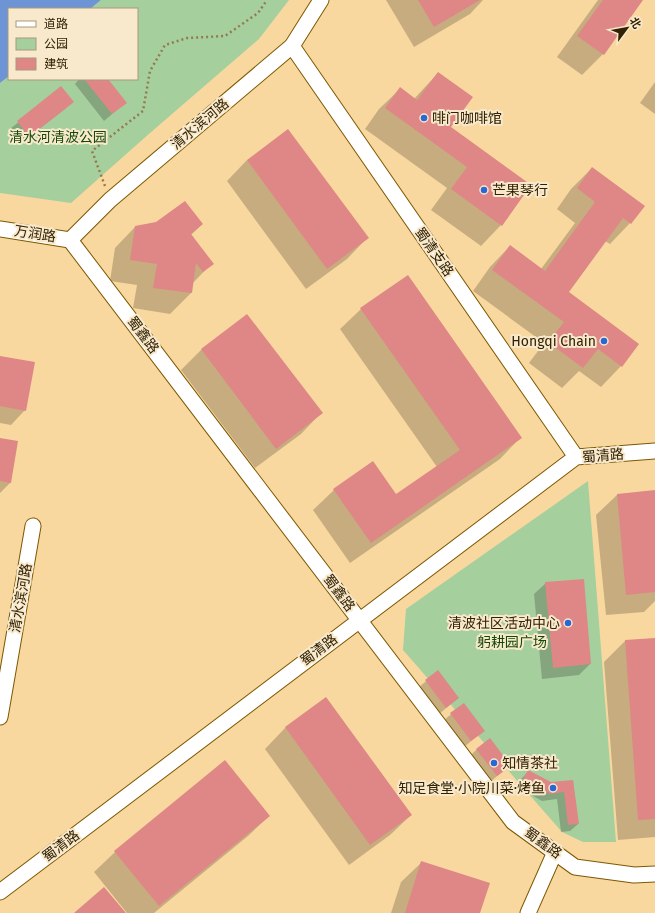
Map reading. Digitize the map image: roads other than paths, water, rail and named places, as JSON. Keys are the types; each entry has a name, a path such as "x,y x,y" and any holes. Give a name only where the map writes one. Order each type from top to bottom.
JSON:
{"street":[{"name":"清水滨河路","path":"70,240 110,200 292,46 321,0"},
{"name":"蜀清支路","path":"292,46 576,457"},
{"name":"万润路","path":"0,229 70,240"},
{"name":"蜀鑫路","path":"70,240 513,822 575,867 634,875 655,874"},
{"name":"蜀清路","path":"0,892 359,619 576,457 655,451"},
{"name":"清水滨河路","path":"0,718 33,526"},
{"path":"528,913 555,852"}],"water":[{"path":"0,0 101,0 91,8 8,8 8,77 0,83"}],"place":[{"name":"啡门咖啡馆","path":"424,118"},
{"name":"芒果琴行","path":"484,190"},
{"name":"Hongqi Chain","path":"604,341"},
{"name":"清波社区活动中心","path":"568,623"},
{"name":"知情茶社","path":"494,763"},
{"name":"知足食堂·小院川菜·烤鱼","path":"553,788"}],"park label":[{"name":"清水河清波公园","path":"58,137"},
{"name":"躬耕园广场","path":"512,642"}]}
